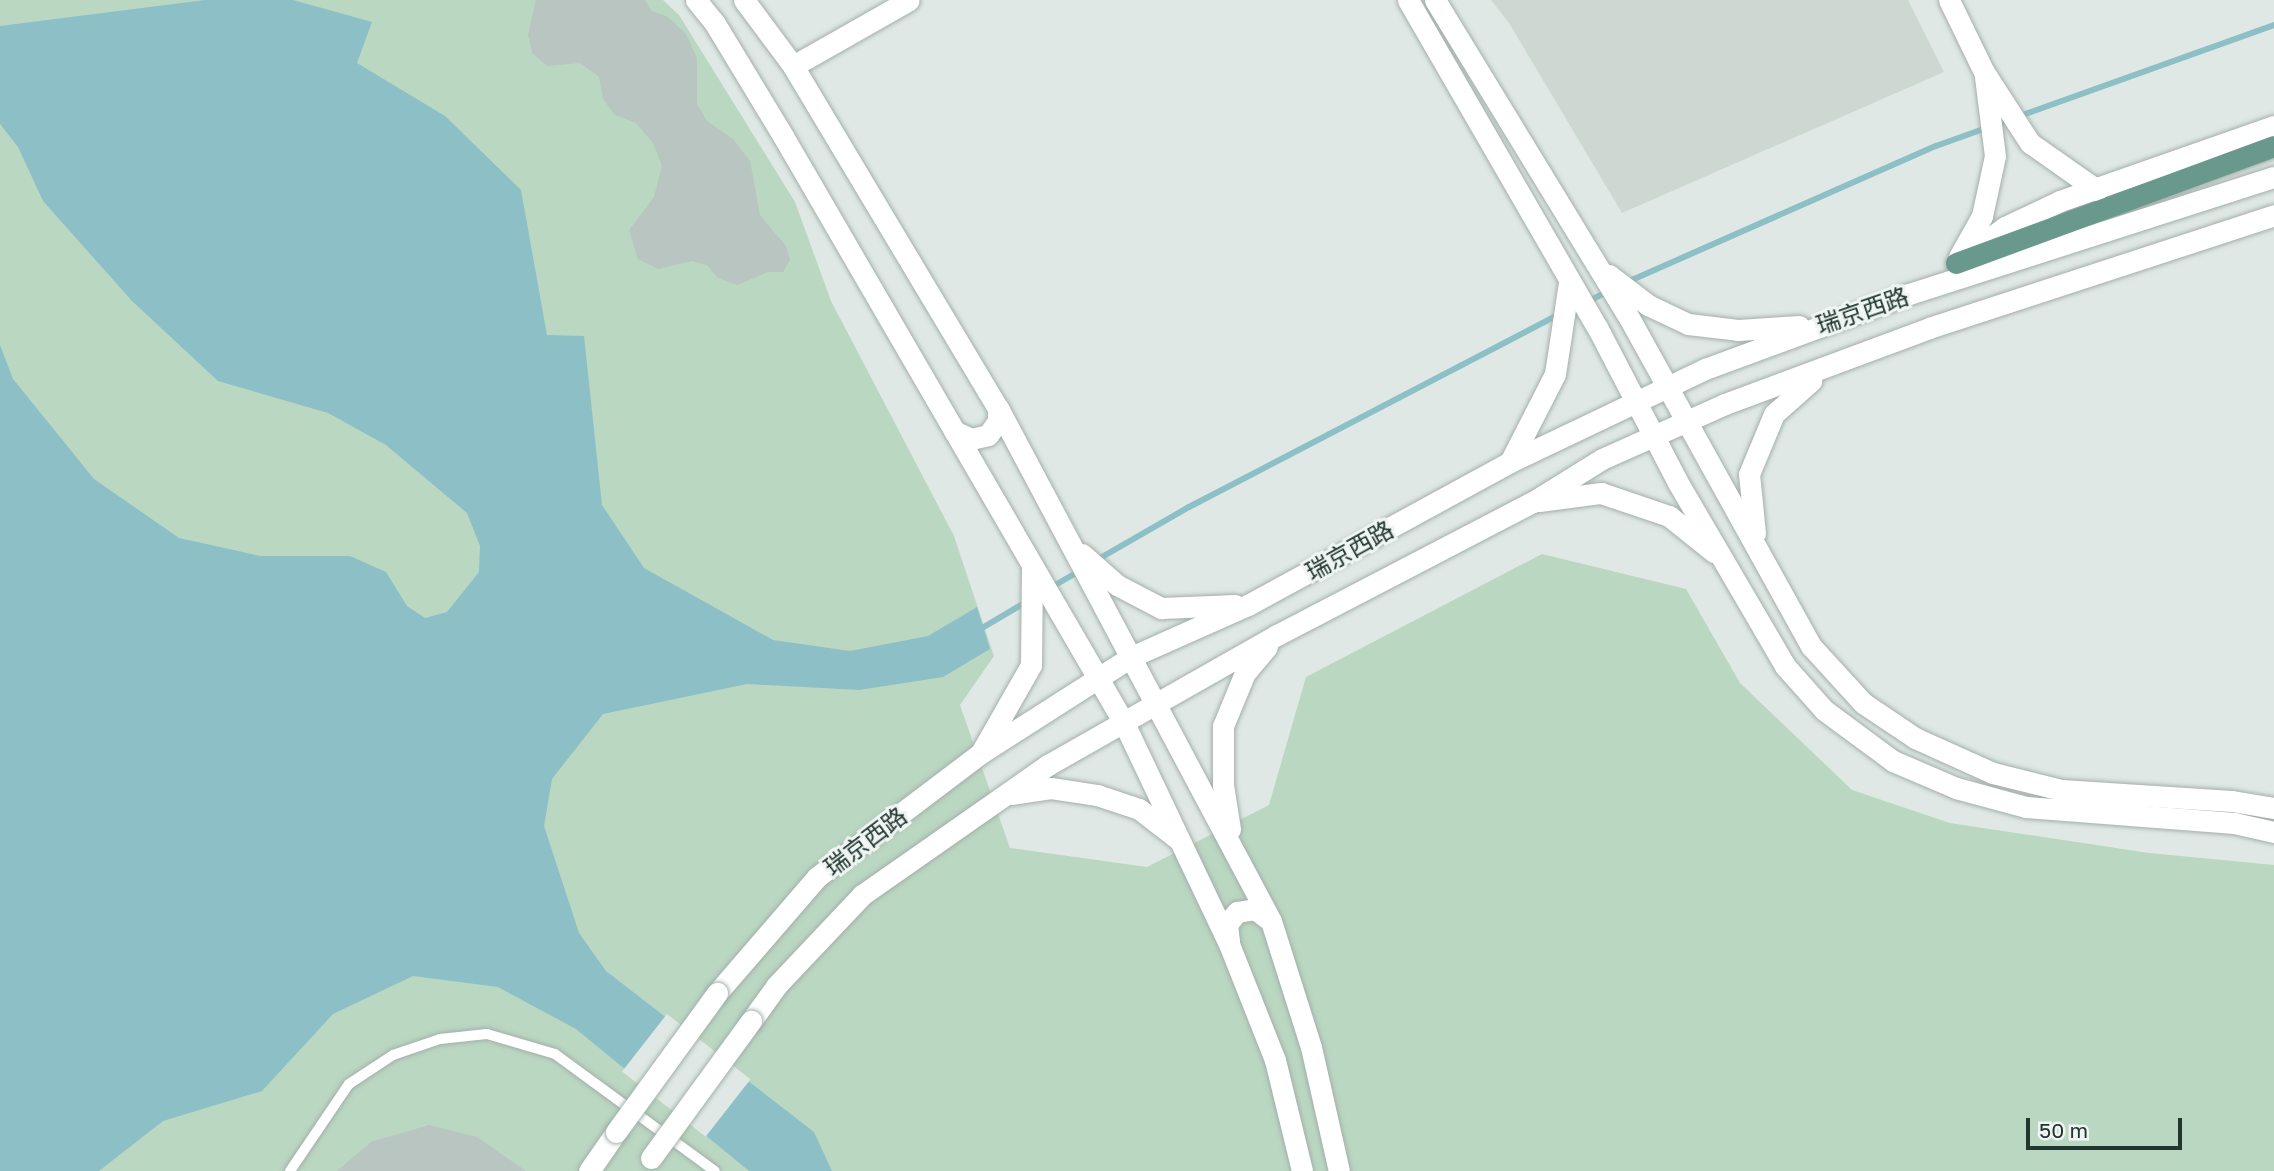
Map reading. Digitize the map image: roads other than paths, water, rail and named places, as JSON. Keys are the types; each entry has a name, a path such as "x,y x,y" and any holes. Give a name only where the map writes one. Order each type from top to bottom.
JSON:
{"main road":[{"path":"1955,263 2274,146"}],"street":[{"path":"696,0 735,56 1124,723 1229,944 1275,1060 1302,1171"},
{"path":"744,0 793,66 998,408 1272,921 1311,1047 1339,1171"},
{"path":"793,66 909,0"},
{"path":"1408,0 1597,327 1654,436 1785,666 1824,710 1893,761 1955,788 2026,807 2234,823 2274,832"},
{"path":"1435,0 1627,314 1811,646 1863,703 1915,738 1993,773 2061,790 2232,801 2274,808"},
{"path":"1949,0 1985,73 2030,143 2097,190"},
{"path":"1955,263 1982,216 1996,156 1985,73"},
{"path":"1909,294 2005,227 2097,190 2274,126"},
{"name":"瑞京西路","path":"589,1171 717,993 817,877 981,753 1131,657 1248,605 1510,462 1667,387 1822,324 2274,177"},
{"name":"瑞京西路","path":"647,1164 777,985 862,895 1048,765 1156,707 1277,635 1534,502 1602,459 1686,421 1929,328 2274,215"},
{"path":"1596,263 1648,305 1688,324 1738,330 1822,324"},
{"path":"1510,462 1555,374 1565,275"},
{"path":"1755,542 1749,474 1774,414 1823,370"},
{"path":"954,431 971,439 988,435 998,421 998,408"},
{"path":"1534,502 1601,493 1670,516 1726,562"},
{"path":"1072,545 1117,585 1161,608 1248,605"},
{"path":"981,753 1031,665 1031,567"},
{"path":"1233,845 1223,785 1223,726 1245,673 1277,635"},
{"path":"1005,795 1051,788 1097,795 1139,809 1182,842"},
{"path":"1229,944 1227,924 1237,912 1255,909 1272,921"}],"lane":[{"path":"290,1171 349,1084 393,1055 440,1039 486,1034 555,1054 715,1171"}],"water":[{"path":"205,0 293,0 372,22 357,63 445,116 521,190 547,335 584,336 602,505 644,568 773,640 850,651 928,636 977,607 990,649 943,677 859,690 747,684 603,714 552,779 544,826 579,933 606,971 814,1132 832,1171 749,1171 576,1029 498,987 413,976 333,1014 262,1091 163,1121 99,1171 0,1171 0,345 13,379 94,479 179,538 260,556 350,556 386,572 407,606 425,618 447,612 479,572 480,546 467,513 386,445 328,413 218,381 132,301 43,201 18,147 0,124 0,26"}],"waterway":[{"path":"1625,283 1936,146 2274,25"},
{"path":"1587,302 1609,291"},
{"path":"1095,561 1189,507 1558,315"},
{"path":"1050,588 1080,571"},
{"path":"977,631 1028,601"}]}
